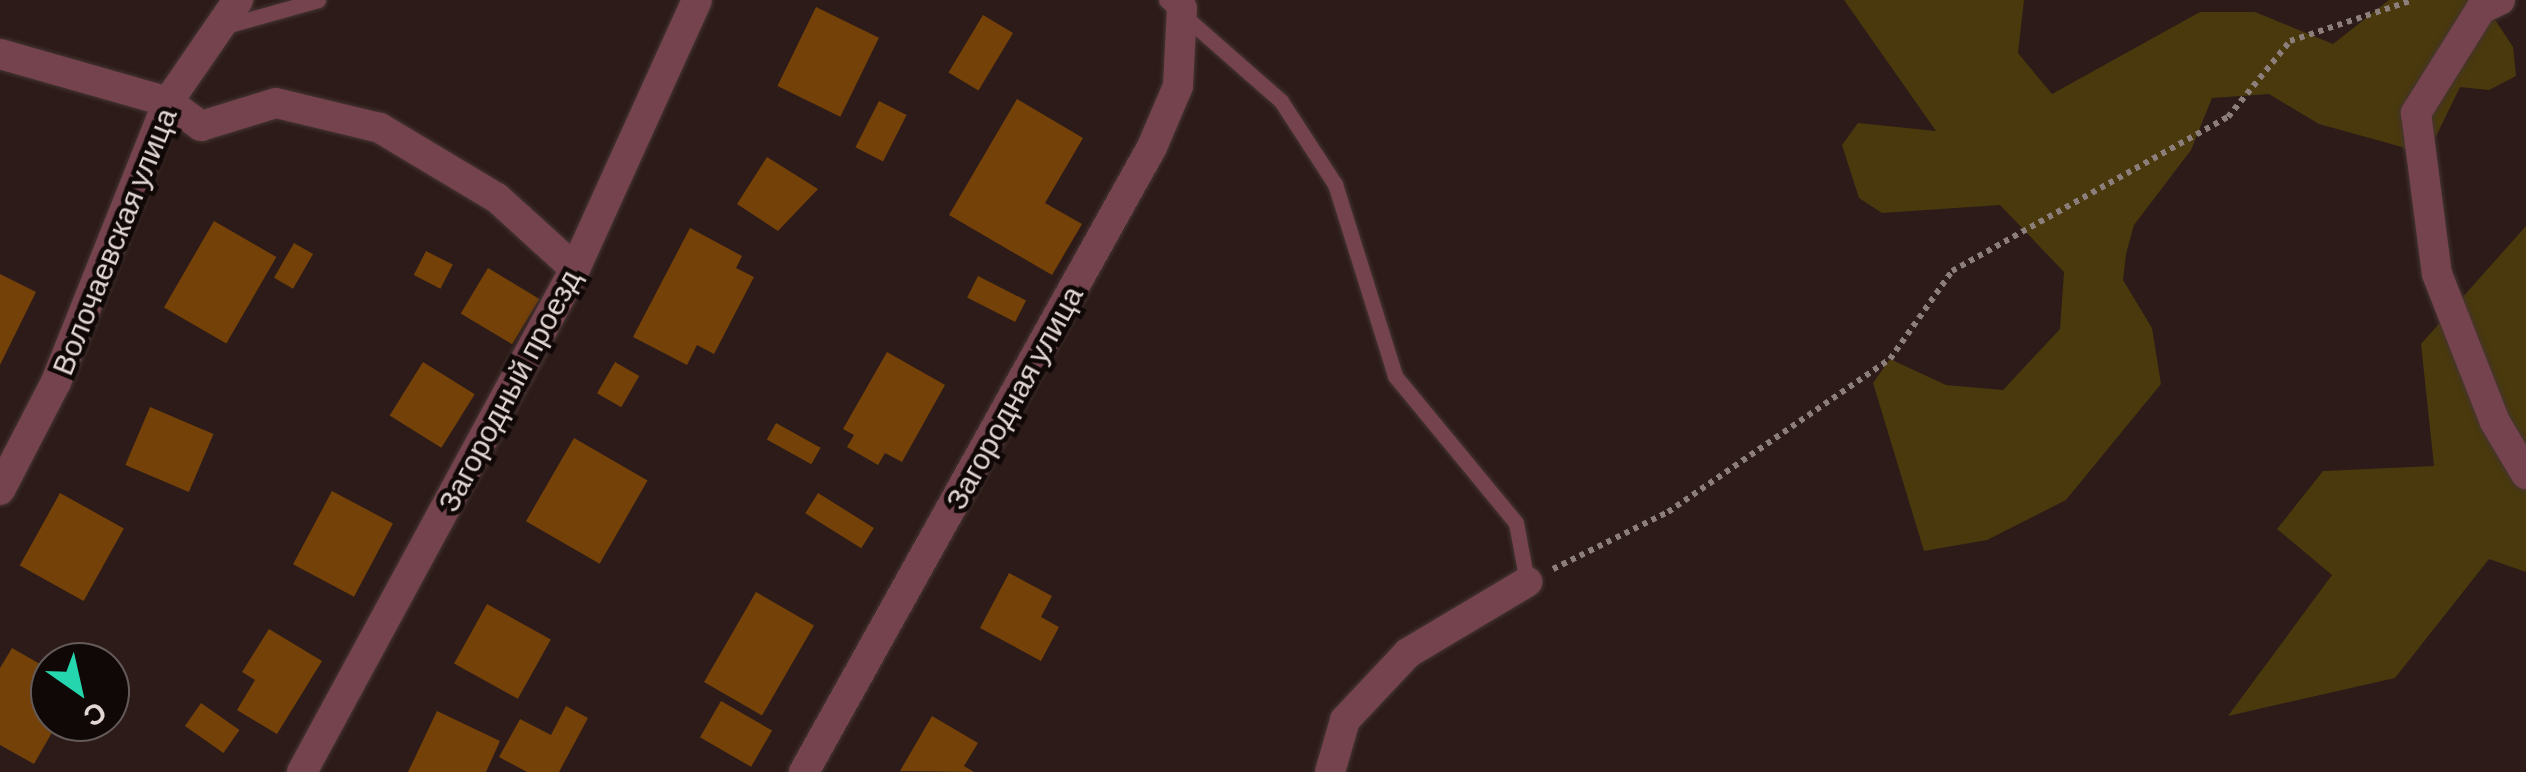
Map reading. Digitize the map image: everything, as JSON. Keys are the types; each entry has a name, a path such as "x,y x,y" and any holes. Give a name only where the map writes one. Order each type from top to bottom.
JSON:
{"street":[{"name":"Волочаевская улица","path":"0,490 56,382 168,102 238,0"},
{"name":"Загородный проезд","path":"302,772 575,268 697,0"},
{"path":"2500,0 2481,9 2416,112 2437,274 2495,422 2526,474"},
{"name":"Загородная улица","path":"804,772 1152,147 1178,86 1174,4"},
{"path":"0,54 168,102 201,126 276,104 380,128 497,198 575,268"},
{"path":"1330,772 1346,720 1408,653 1527,582"}],"lane":[{"path":"218,28 318,0"},
{"path":"1174,4 1281,101 1335,184 1395,376 1516,523 1527,582"}],"path":[{"path":"1527,582 1668,512 1890,359 1952,270 2228,118 2290,41 2412,0"}],"shaded area":[{"path":"1844,0 2024,0 2018,53 2052,94 2200,12 2255,12 2333,44 2389,0 2482,0 2513,47 2516,76 2489,90 2460,87 2422,165 2402,147 2319,124 2269,94 2212,98 2191,150 2134,225 2126,254 2123,280 2152,328 2161,384 2066,500 1987,540 1924,551 1873,383 1890,359 1946,385 2003,390 2060,329 2064,272 2000,205 1882,213 1859,198 1842,145 1858,123 1936,131"},
{"path":"2526,226 2526,572 2489,559 2395,678 2228,716 2332,575 2277,529 2323,471 2434,466 2421,344"}],"building":[{"path":"816,7 879,38 840,117 777,86"},
{"path":"983,15 1013,33 978,90 948,72"},
{"path":"1017,99 1083,138 1045,203 1082,224 1052,275 949,215"},
{"path":"879,101 907,115 883,161 855,147"},
{"path":"767,157 818,189 778,231 737,204"},
{"path":"214,221 276,257 226,344 164,308"},
{"path":"690,228 742,256 736,268 754,277 714,354 697,345 687,365 633,337"},
{"path":"294,243 313,254 293,289 274,278"},
{"path":"426,251 453,265 440,289 414,275"},
{"path":"488,268 539,299 512,344 461,313"},
{"path":"0,274 36,292 0,365"},
{"path":"978,276 1026,301 1015,322 967,297"},
{"path":"887,352 945,385 902,462 885,453 878,465 847,447 854,435 843,429"},
{"path":"423,362 475,394 441,448 390,415"},
{"path":"615,362 639,376 621,407 597,393"},
{"path":"150,407 214,434 189,492 125,465"},
{"path":"776,423 821,448 811,464 767,440"},
{"path":"574,438 648,480 600,564 526,521"},
{"path":"332,491 393,523 354,597 293,564"},
{"path":"60,493 124,528 84,601 20,566"},
{"path":"818,493 874,528 861,548 805,513"},
{"path":"1009,573 1052,596 1041,617 1059,627 1041,661 980,628"},
{"path":"756,592 814,626 762,716 704,682"},
{"path":"487,604 551,639 518,699 454,663"},
{"path":"269,629 322,661 277,734 237,710 255,680 242,672"},
{"path":"12,648 30,658 30,742 47,742 34,764 0,745 0,668"},
{"path":"721,701 772,730 751,767 700,737"},
{"path":"201,703 240,730 223,753 185,726"},
{"path":"566,706 588,718 559,772 527,772 499,757 520,719 551,735"},
{"path":"437,711 500,741 486,772 408,772"},
{"path":"932,716 978,743 964,766 974,772 900,771"}]}
